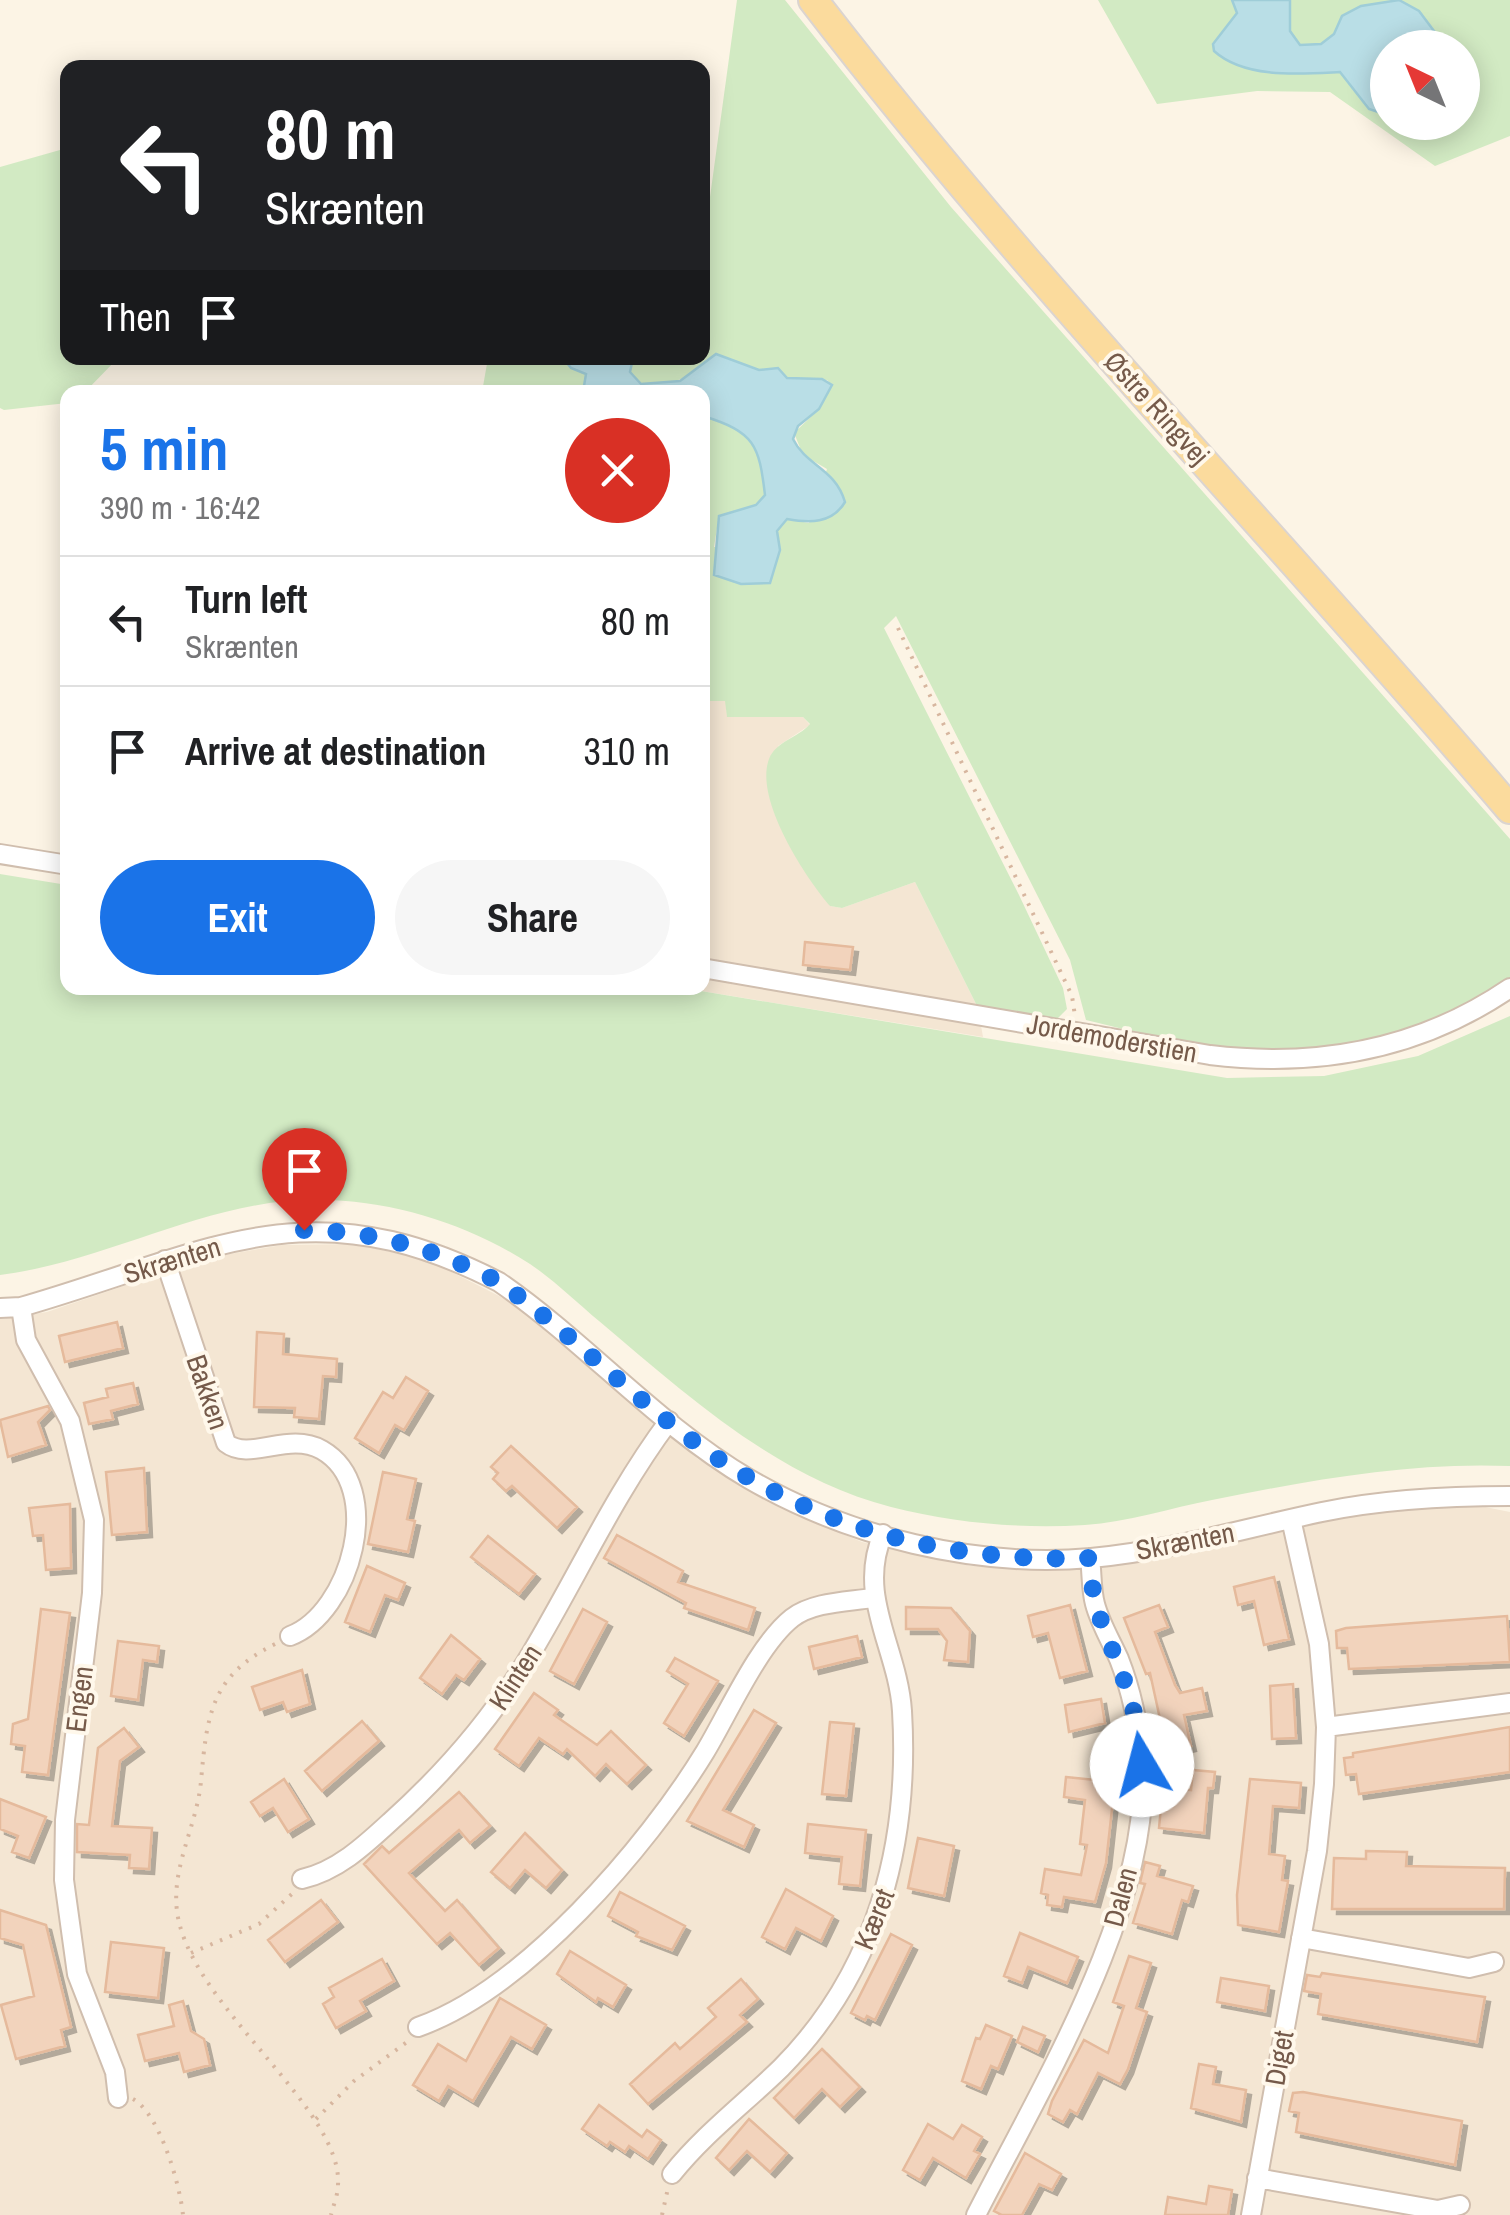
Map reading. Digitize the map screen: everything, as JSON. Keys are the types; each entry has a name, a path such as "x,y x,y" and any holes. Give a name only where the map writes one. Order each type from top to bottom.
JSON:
{"main road":[{"name":"Østre Ringvej","path":"812,0 982,212 1376,652 1510,809"}],"street":[{"path":"0,854 60,864"},
{"name":"Jordemoderstien","path":"710,969 1228,1057 1312,1060 1403,1042 1462,1017 1510,988"},
{"name":"Skrænten","path":"0,1308 21,1307 253,1236 304,1230 370,1233 405,1243 499,1282 669,1422 747,1478 824,1514 883,1534 994,1558 1090,1558 1173,1546 1291,1519 1417,1498 1510,1496"},
{"name":"Bakken","path":"165,1260 226,1443 244,1450 280,1442 314,1447 336,1462 350,1490 356,1528 345,1577 317,1622 290,1636"},
{"name":"Engen","path":"21,1307 26,1340 70,1421 92,1503 93,1574 65,1820 64,1880 77,1974 115,2072 118,2098"},
{"name":"Klinten","path":"302,1879 325,1874 374,1837 465,1747 531,1654 615,1501 669,1422"},
{"name":"Diget","path":"1252,2215 1317,1851 1326,1728 1320,1644 1291,1519"},
{"name":"Kæret","path":"672,2174 696,2144 783,2065 820,2020 874,1929 897,1842 904,1764 896,1666 872,1598 870,1580 883,1534"},
{"name":"Dalen","path":"976,2215 1080,2013 1107,1944 1136,1837 1142,1765 1135,1717 1121,1664 1094,1602 1090,1558"},
{"path":"418,2027 448,2016 488,1988 529,1956 606,1882 676,1797 770,1644 791,1619 816,1607 872,1598"},
{"path":"1326,1728 1510,1703"},
{"path":"1301,1938 1469,1968 1494,1962"},
{"path":"1258,2178 1438,2210 1460,2205"}],"path":[{"path":"898,628 1072,996 1076,1031"},
{"path":"290,1636 234,1671 218,1691 206,1720 200,1797 176,1894 179,1922 191,1954 250,2043 316,2120 334,2159 338,2184 331,2215"},
{"path":"191,1954 259,1924 290,1897 302,1879"},
{"path":"316,2120 354,2081 404,2046 418,2027"},
{"path":"118,2098 138,2099 162,2140 180,2189 184,2215"},
{"path":"662,2215 672,2174"}],"shaded area":[{"path":"710,701 726,701 727,717 803,717 810,725 778,746 830,906 842,908 915,882 978,1008 983,1037 710,992"},
{"path":"356,1244 430,1261 513,1303 698,1459 781,1508 862,1542 971,1566 1066,1569 1158,1557 1373,1511 1480,1506 1510,1512 1510,2215 0,2215 0,1319 47,1312 206,1258 282,1245"}],"green space":[{"path":"737,0 785,0 951,207 1510,839 1510,978 1457,1008 1406,1029 1355,1042 1304,1048 1199,1043 1086,1020 1070,960 896,616 884,628 1019,895 1063,988 1067,1009 1056,1020 978,1008 915,882 842,908 830,906 784,837 766,776 772,753 810,724 803,717 727,717 725,701 710,701 710,418 734,428 751,443 760,464 765,495 756,505 719,516 714,547 780,550 777,531 787,519 809,523 827,469 803,455 794,433 819,409 832,385 827,380 787,378 778,368 759,370 710,360 710,197"},
{"path":"1098,0 1510,0 1510,136 1435,166 1398,140 1480,140 1480,30 1370,30 1370,120 1330,92 1257,91 1157,104"},
{"path":"60,150 60,365 111,365 92,385 60,385 60,404 0,408 0,167"},
{"path":"487,365 569,365 587,374 585,385 483,385"},
{"path":"632,365 701,365 686,377 669,382 641,384 630,372"},
{"path":"0,874 60,884 60,995 710,992 1227,1078 1324,1076 1418,1056 1510,1016 1510,1466 1434,1467 1360,1474 1085,1525 963,1521 915,1513 849,1494 772,1455 700,1405 530,1264 484,1238 409,1212 331,1200 246,1207 83,1257 0,1275"}],"water":[{"path":"1232,0 1290,0 1290,31 1300,45 1321,44 1334,34 1342,16 1361,6 1399,0 1419,11 1433,30 1370,30 1370,109 1340,72 1291,74 1257,70 1214,51 1213,44 1237,13"},
{"path":"716,354 759,370 778,368 787,378 822,379 832,385 819,409 798,426 793,439 828,474 845,502 827,518 787,519 777,531 780,550 770,583 741,584 714,575 719,516 756,505 765,495 760,464 751,443 734,428 710,418 710,385 584,385 586,374 569,365 632,365 630,372 641,384 680,381 701,365 710,365 710,358"}],"building":[{"path":"805,942 853,947 850,970 803,965"},
{"path":"117,1322 123,1348 65,1362 59,1336"},
{"path":"257,1332 284,1334 283,1354 337,1359 336,1377 323,1376 319,1419 294,1417 295,1408 254,1407"},
{"path":"406,1377 428,1391 404,1430 395,1425 379,1453 355,1438 383,1392 393,1398"},
{"path":"133,1383 138,1404 111,1411 113,1419 89,1424 84,1403 108,1397 106,1389"},
{"path":"48,1406 50,1410 38,1422 46,1445 8,1457 0,1420"},
{"path":"511,1446 577,1507 557,1528 512,1486 506,1491 493,1479 498,1473 491,1467"},
{"path":"144,1468 147,1532 112,1535 106,1472"},
{"path":"383,1472 416,1479 407,1519 415,1521 408,1552 368,1544"},
{"path":"70,1504 71,1568 46,1570 43,1535 33,1536 29,1508"},
{"path":"617,1535 683,1571 678,1582 755,1608 748,1630 684,1608 686,1603 604,1558"},
{"path":"488,1536 535,1574 519,1594 471,1557"},
{"path":"367,1566 405,1583 398,1600 385,1595 370,1632 345,1622"},
{"path":"1274,1577 1289,1639 1264,1645 1254,1601 1238,1605 1234,1587"},
{"path":"1070,1605 1087,1671 1060,1678 1048,1633 1033,1637 1028,1616"},
{"path":"1159,1605 1168,1627 1155,1632 1175,1685 1180,1693 1202,1688 1207,1711 1184,1715 1191,1746 1167,1751 1150,1673 1146,1674 1124,1618"},
{"path":"906,1607 951,1608 970,1631 968,1662 944,1660 947,1641 938,1629 906,1629"},
{"path":"41,1609 70,1613 48,1775 22,1772 25,1746 11,1744 13,1724 28,1719"},
{"path":"583,1609 607,1622 574,1684 550,1671"},
{"path":"1507,1616 1510,1662 1349,1669 1347,1648 1337,1648 1336,1631 1346,1628"},
{"path":"451,1635 480,1659 464,1680 456,1675 442,1694 420,1678"},
{"path":"857,1636 862,1657 814,1669 809,1647"},
{"path":"118,1641 159,1646 157,1662 143,1660 138,1700 111,1696"},
{"path":"675,1658 718,1681 684,1736 664,1723 688,1684 667,1671"},
{"path":"302,1670 310,1704 287,1712 283,1702 260,1710 252,1687"},
{"path":"1293,1684 1296,1738 1272,1739 1270,1686"},
{"path":"534,1693 558,1710 554,1715 597,1745 611,1731 646,1765 627,1784 606,1764 595,1776 567,1749 563,1754 539,1738 519,1766 495,1749"},
{"path":"1101,1699 1105,1723 1069,1732 1065,1705"},
{"path":"754,1710 776,1723 723,1810 754,1825 744,1847 687,1821"},
{"path":"362,1721 379,1741 322,1791 305,1771"},
{"path":"830,1722 854,1724 846,1796 822,1794"},
{"path":"1510,1727 1510,1772 1359,1794 1356,1774 1346,1775 1344,1758 1353,1757 1353,1753"},
{"path":"124,1728 139,1747 120,1761 112,1826 152,1828 149,1869 129,1868 130,1855 77,1852 77,1824 89,1825 98,1748"},
{"path":"1193,1770 1215,1772 1213,1788 1208,1788 1204,1833 1159,1828 1163,1787 1191,1790"},
{"path":"1066,1777 1115,1782 1106,1863 1095,1902 1064,1897 1062,1907 1047,1905 1048,1895 1041,1893 1045,1869 1081,1875 1087,1845 1080,1844 1085,1800 1064,1797"},
{"path":"284,1779 309,1819 288,1832 273,1808 260,1816 251,1802"},
{"path":"1250,1779 1301,1783 1299,1808 1273,1806 1269,1854 1285,1856 1282,1880 1288,1881 1279,1932 1238,1925 1237,1895"},
{"path":"459,1792 490,1826 470,1843 459,1830 409,1873 445,1911 457,1900 499,1948 479,1965 450,1933 437,1944 364,1864 382,1846 389,1853"},
{"path":"0,1799 46,1817 29,1858 12,1852 18,1836 0,1829"},
{"path":"808,1824 866,1830 860,1886 839,1884 842,1857 805,1853"},
{"path":"525,1833 562,1870 546,1888 525,1870 510,1888 491,1872"},
{"path":"918,1838 954,1846 944,1896 908,1888"},
{"path":"1366,1851 1407,1852 1406,1866 1505,1868 1504,1909 1332,1909 1334,1858 1366,1859"},
{"path":"1145,1862 1160,1866 1157,1876 1193,1886 1188,1902 1182,1900 1172,1934 1133,1923 1145,1884 1140,1883"},
{"path":"786,1889 833,1916 821,1941 796,1928 785,1949 762,1937"},
{"path":"620,1892 685,1926 672,1950 636,1936 638,1932 608,1916"},
{"path":"321,1900 338,1922 285,1962 268,1940"},
{"path":"0,1910 46,1925 71,2027 61,2030 65,2046 16,2059 1,2005 34,1996 23,1945 0,1938"},
{"path":"1020,1933 1078,1957 1067,1983 1028,1967 1022,1983 1004,1976"},
{"path":"891,1934 912,1945 875,2020 867,2016 865,2020 851,2013"},
{"path":"111,1942 164,1948 158,1998 105,1992"},
{"path":"570,1951 626,1985 613,2007 598,1998 596,2002 557,1974"},
{"path":"1129,1956 1151,1963 1136,2008 1147,2012 1128,2069 1120,2084 1098,2073 1077,2114 1070,2110 1063,2122 1048,2114 1052,2101 1084,2040 1108,2053 1124,2006 1113,2002"},
{"path":"382,1959 394,1981 360,2001 366,2011 336,2028 323,2004 334,1997 329,1988"},
{"path":"1322,1973 1485,1997 1477,2042 1318,2014 1321,1994 1304,1991 1307,1975 1320,1977"},
{"path":"1221,1978 1269,1986 1265,2011 1217,2002"},
{"path":"741,1979 758,1999 740,2015 747,2022 648,2104 630,2084 675,2043 680,2049 716,2017 708,2008"},
{"path":"500,1998 546,2025 532,2049 511,2037 473,2101 448,2086 439,2101 413,2085 438,2044 466,2061"},
{"path":"183,2001 191,2031 204,2039 210,2065 184,2072 179,2053 145,2061 138,2035 174,2026 169,2005"},
{"path":"986,2025 1012,2036 998,2069 991,2066 981,2089 962,2081 976,2038 980,2039"},
{"path":"1023,2027 1045,2036 1038,2052 1017,2042"},
{"path":"822,2049 860,2087 840,2107 822,2089 794,2118 774,2098"},
{"path":"1199,2064 1216,2067 1213,2084 1246,2090 1241,2122 1191,2108"},
{"path":"1293,2093 1462,2121 1455,2165 1296,2132 1299,2113 1289,2111"},
{"path":"599,2105 642,2137 647,2130 661,2140 648,2159 629,2146 625,2152 610,2142 607,2146 582,2129"},
{"path":"749,2119 787,2153 770,2172 747,2151 729,2170 716,2158"},
{"path":"928,2124 953,2139 962,2125 982,2137 974,2151 980,2154 966,2178 933,2158 920,2180 903,2170"},
{"path":"1025,2153 1061,2174 1052,2190 1039,2184 1022,2215 1002,2215 994,2211"},
{"path":"1209,2186 1232,2190 1228,2215 1165,2215 1168,2197 1206,2204"}],"route":[{"path":"304,1230 370,1233 460,1262 499,1282 548,1318 700,1446 747,1478 824,1514 883,1534 962,1553 1028,1560 1090,1558 1094,1602 1132,1701 1142,1765"}]}
